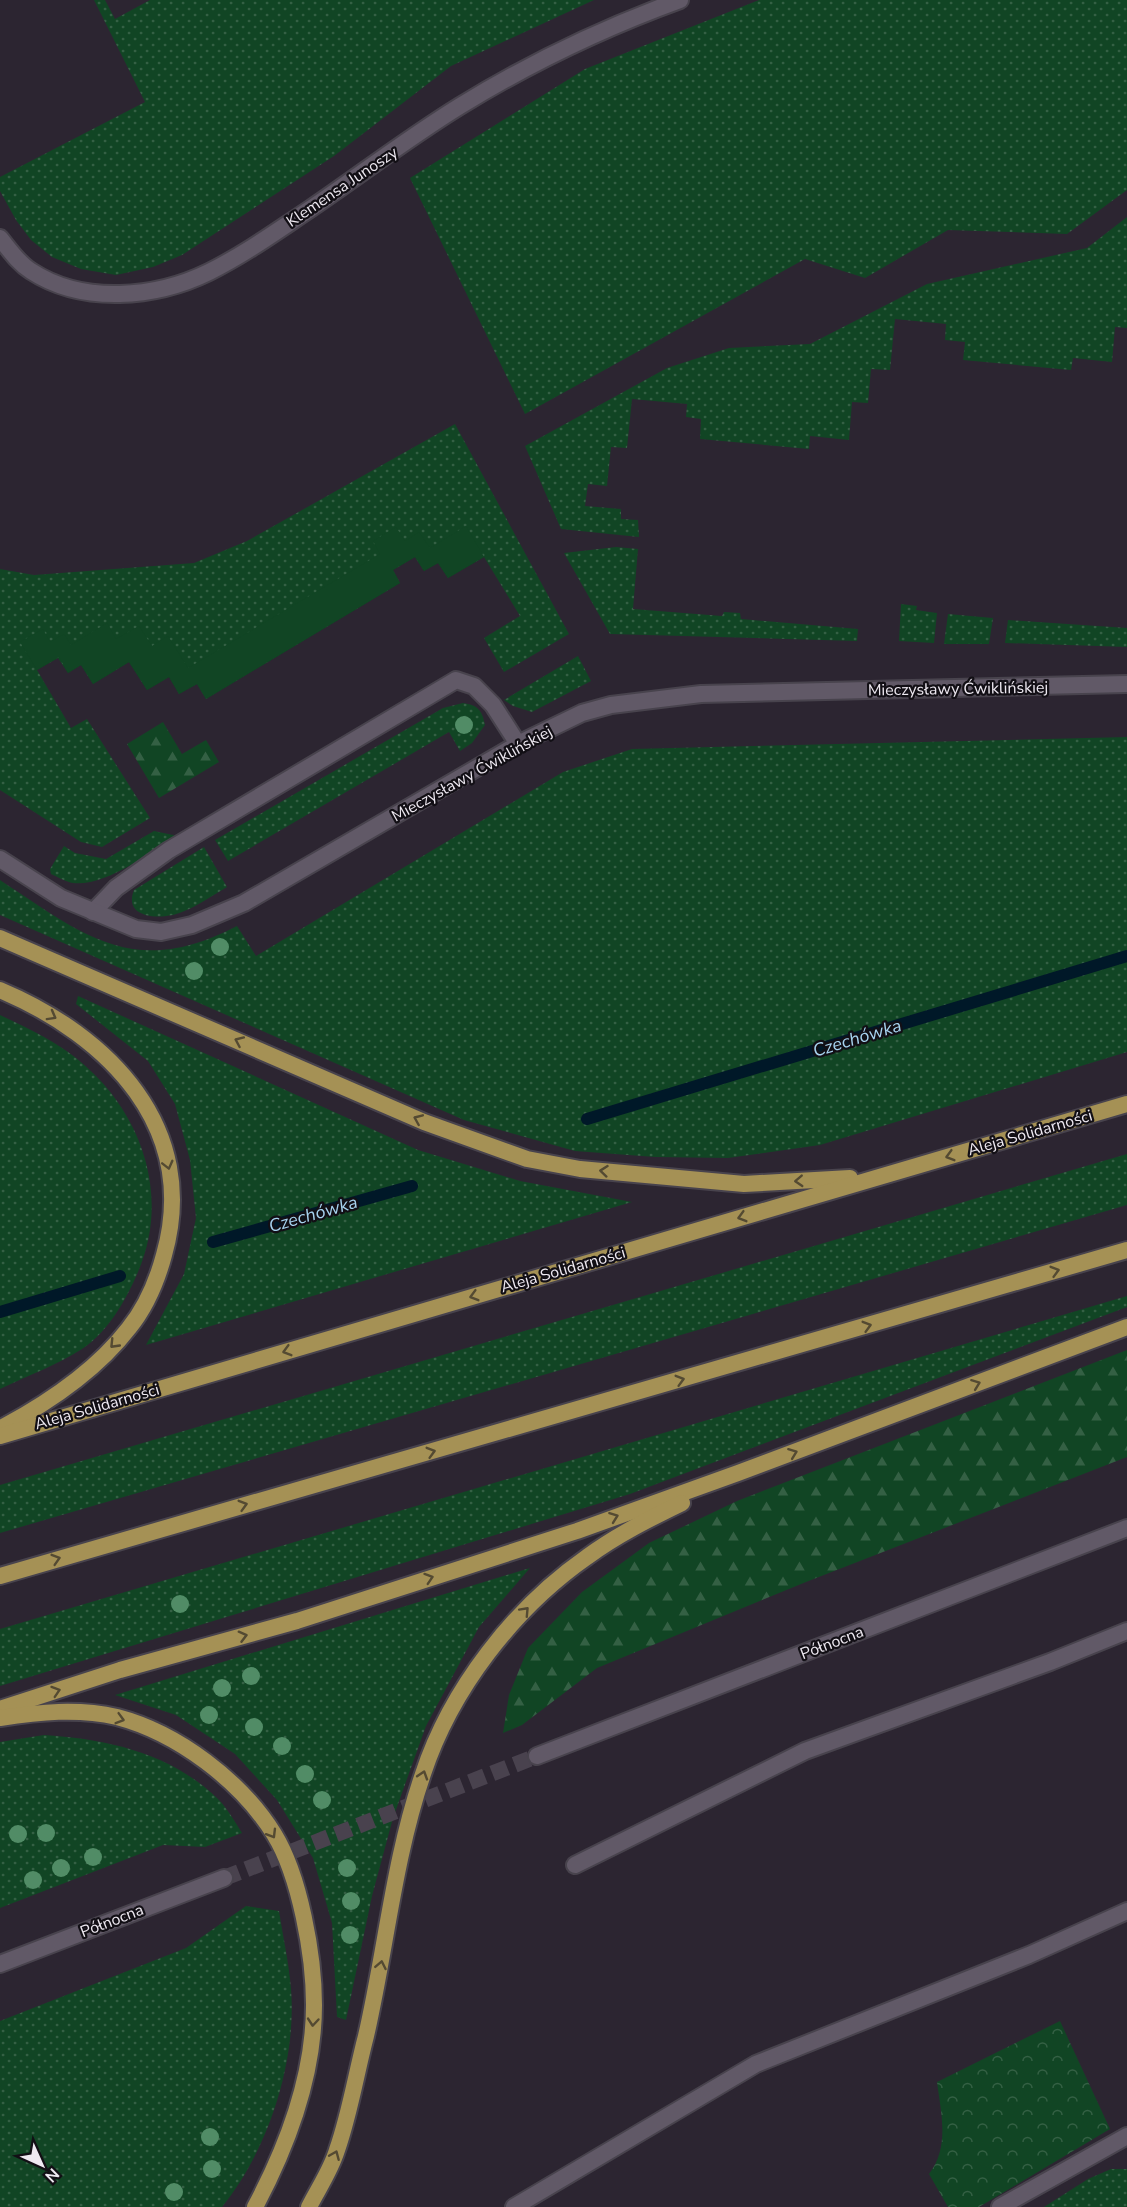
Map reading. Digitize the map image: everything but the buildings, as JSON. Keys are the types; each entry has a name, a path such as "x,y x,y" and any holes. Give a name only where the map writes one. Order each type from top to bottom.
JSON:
{"main road":[{"path":"0,938 424,1122 528,1159 580,1169 744,1184 878,1177"},
{"path":"0,990 65,1023 92,1042 132,1085 149,1113 160,1138 170,1168 173,1202 169,1238 159,1273 145,1303 129,1329 63,1391 0,1429"},
{"name":"Aleja Solidarności","path":"0,1436 1127,1104"},
{"path":"0,1576 1127,1250"},
{"path":"0,1709 120,1670 297,1621 577,1531 1127,1327"},
{"path":"309,2207 336,2152 350,2105 376,1993 410,1818 423,1774 456,1699 514,1624 544,1592 586,1557 626,1532 738,1473"},
{"path":"0,1718 40,1712 78,1711 117,1717 155,1731 222,1775 249,1801 275,1835 303,1912 314,2005 309,2060 296,2115 278,2164 255,2207"}],"street":[{"name":"Klemensa Junoszy","path":"0,238 30,270 55,283 84,292 116,294 176,284 208,273 252,248 459,106 553,54 621,21 680,0"},
{"path":"93,912 116,888 169,850 456,680 474,686 487,698 518,744"},
{"name":"Mieczysławy Ćwiklińskiej","path":"0,859 61,898 136,929 161,932 192,925 230,911 518,744 582,713 664,697 1127,684"},
{"name":"Północna","path":"537,1756 1127,1528"},
{"path":"575,1865 805,1751 1050,1662 1127,1631"},
{"name":"Północna","path":"0,1964 224,1878"},
{"path":"514,2207 756,2064 1029,1954 1127,1911"},
{"path":"1000,2207 1127,2136"}],"green space":[{"path":"94,0 105,0 115,19 150,0 594,0 451,66 334,156 182,255 153,267 116,275 81,269 52,257 31,240 16,220 0,191 0,177 145,102"},
{"path":"759,0 1127,0 1127,190 1067,234 948,230 865,278 805,259 525,414 410,178 585,69"},
{"path":"1127,217 1127,328 1115,327 1112,362 1073,358 1071,370 963,360 965,342 945,340 946,324 895,319 890,370 871,369 868,403 852,402 849,440 810,436 809,449 700,439 701,419 686,417 687,404 632,399 627,448 611,447 607,486 588,484 585,506 621,509 621,519 638,520 639,537 561,529 525,446 667,368 729,348 810,344 927,284 1087,248"},
{"path":"455,424 569,634 504,672 484,638 520,616 484,557 448,578 438,563 424,571 415,557 393,570 400,583 206,699 197,684 179,694 169,677 147,690 129,662 93,684 81,665 68,673 58,658 37,670 71,728 87,719 150,818 102,847 81,842 0,790 0,569 34,575 194,563 247,541"},
{"path":"466,526 484,557 448,578 438,563 424,571 415,557 393,570 400,583 206,699 197,684 179,694 169,677 147,690 129,662 93,684 81,665 68,673 59,657 37,670 20,642 43,629 50,642 64,634 71,645 107,623 116,639 139,626 152,646 168,636 188,668 380,554 373,541 396,527 405,541 419,532 430,548"},
{"path":"616,547 638,549 633,609 722,616 724,612 740,613 741,619 858,629 857,641 610,634 564,553"},
{"path":"901,604 917,606 916,610 937,613 934,643 899,641"},
{"path":"948,614 993,618 989,644 944,644"},
{"path":"1008,620 1127,628 1127,647 1005,643"},
{"path":"578,656 591,681 532,712 513,706 504,700"},
{"path":"463,703 479,709 485,725 472,743 460,751 449,732 228,861 215,840 443,708"},
{"path":"163,722 182,754 206,740 219,762 159,798 127,744"},
{"path":"1127,737 1127,1052 820,1145 728,1158 655,1157 575,1151 464,1120 0,915 0,880 59,919 86,934 112,944 140,950 169,949 201,942 237,926 256,956 563,772 632,749"},
{"path":"154,831 178,836 127,867 99,880 73,883 51,874 50,869 64,846 75,853 106,859"},
{"path":"204,847 227,887 194,907 174,915 147,915 134,907 132,900 134,890"},
{"path":"78,996 418,1150 520,1181 632,1202 146,1345 184,1274 196,1218 190,1160 175,1104 148,1061 76,1004"},
{"path":"0,1015 68,1052 93,1072 113,1096 130,1122 142,1150 150,1180 152,1210 148,1241 138,1272 122,1304 108,1325 91,1342 72,1355 0,1389"},
{"path":"1127,1154 1127,1205 0,1533 0,1485"},
{"path":"1127,1296 1127,1307 630,1494 0,1686 0,1629"},
{"path":"1127,1350 1127,1457 806,1582 597,1668 522,1725 503,1733 509,1695 528,1648 582,1592 649,1543 737,1501"},
{"path":"530,1568 479,1627 426,1726 393,1818 372,1896 346,2020 337,2017 332,1923 313,1858 277,1800 235,1754 176,1715 115,1695"},
{"path":"44,1735 114,1745 137,1751 180,1770 218,1799 242,1833 205,1847 163,1845 0,1908 0,1742"},
{"path":"246,1906 279,1911 290,1979 292,2017 284,2075 266,2132 238,2185 222,2207 0,2207 0,2021 186,1948"},
{"path":"1060,2021 1110,2129 979,2207 948,2207 929,2174 936,2164 942,2141 942,2118 937,2082"},
{"path":"1111,2169 1127,2169 1127,2207 1044,2207 1088,2179"}],"waterway":[{"name":"Czechówka","path":"587,1119 1127,956"},
{"name":"Czechówka","path":"213,1242 412,1186"},
{"name":"Czechówka","path":"0,1312 120,1276"}],"tunnel":[{"path":"224,1878 537,1756"}]}
